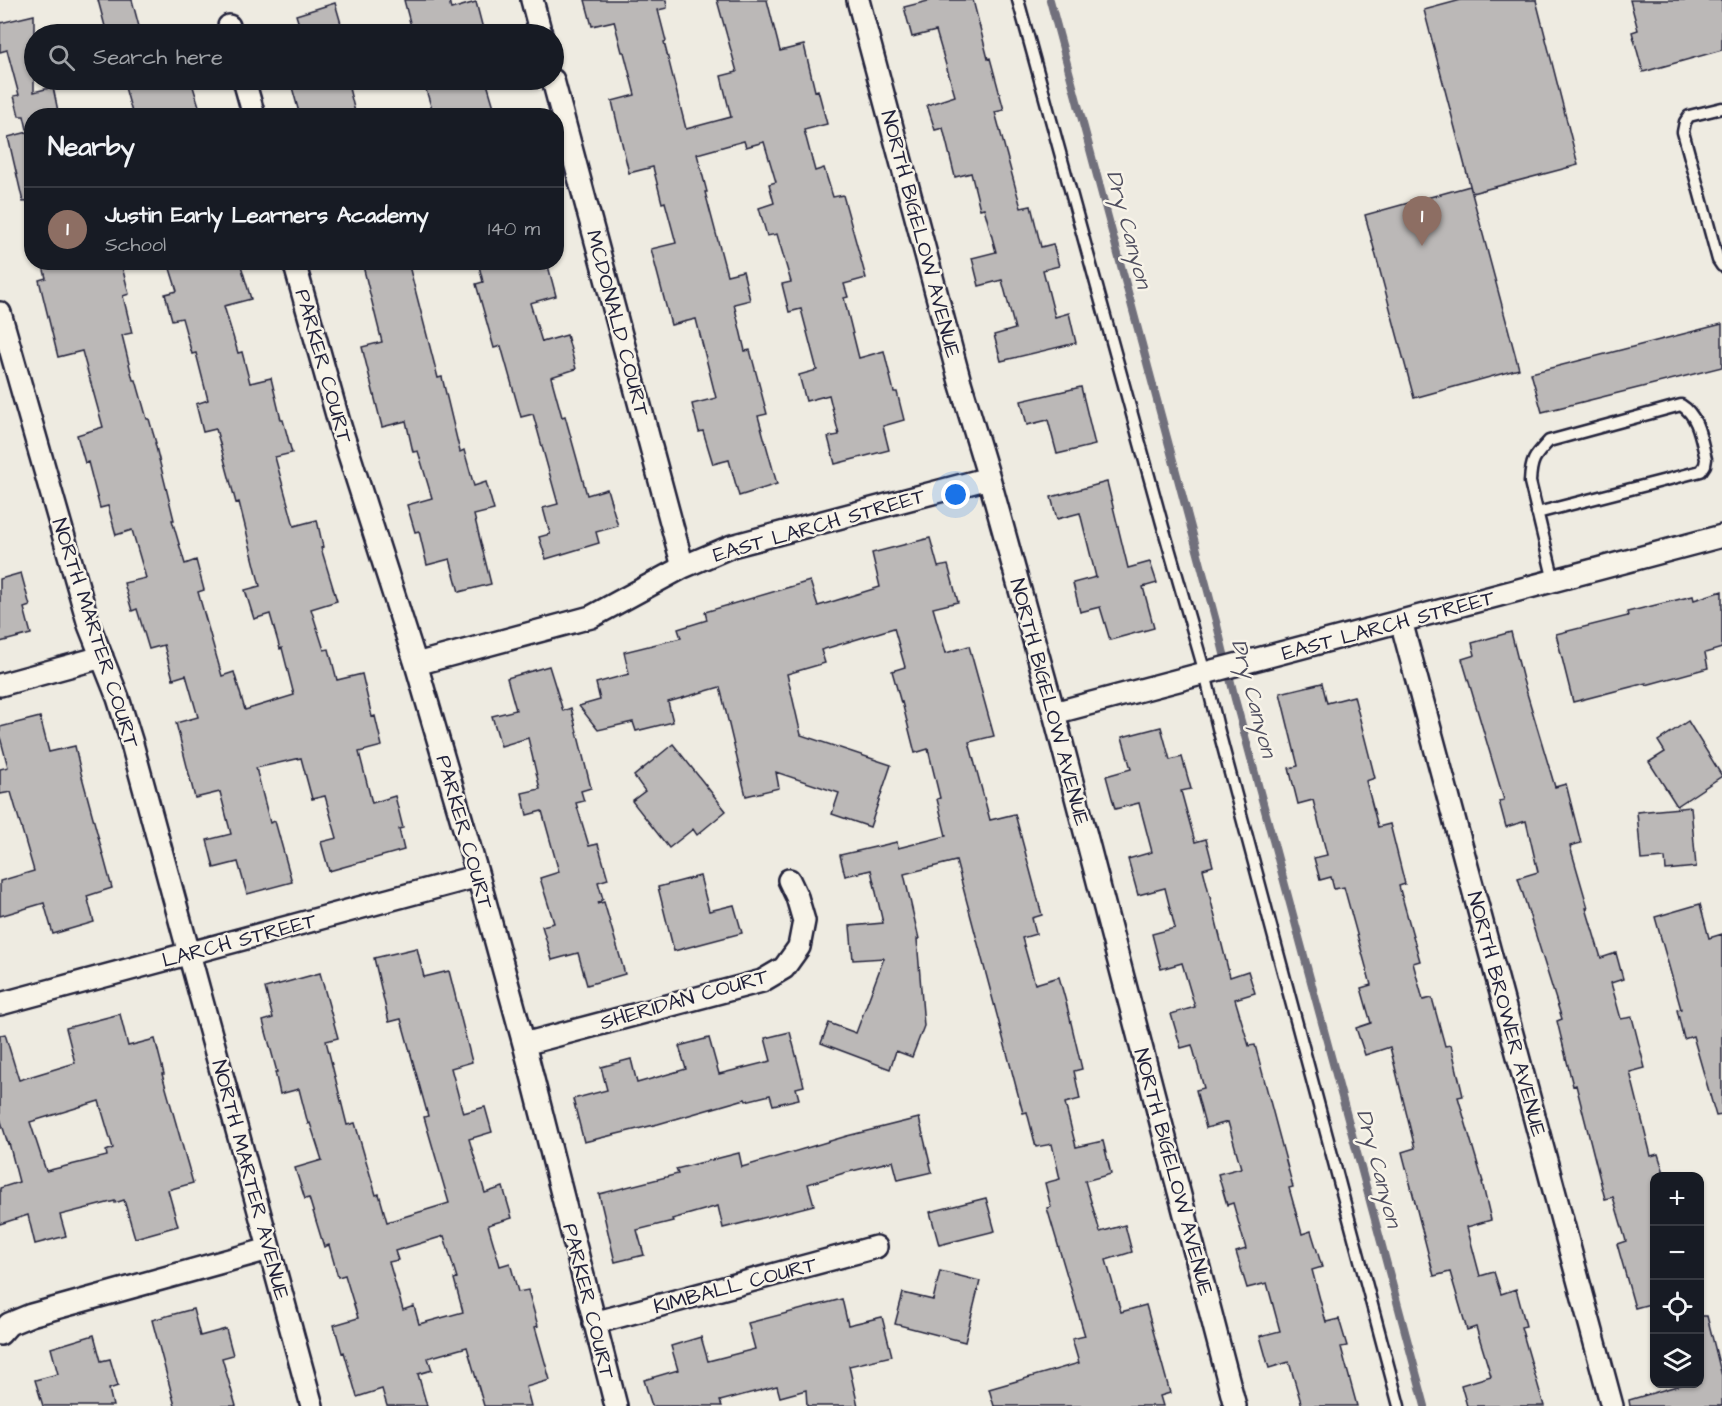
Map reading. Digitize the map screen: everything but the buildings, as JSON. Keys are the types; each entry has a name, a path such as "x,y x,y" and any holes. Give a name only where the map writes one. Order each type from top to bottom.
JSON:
{"street":[{"path":"532,0 538,24"},
{"name":"NORTH BIGELOW AVENUE","path":"858,0 960,382 1054,713 1235,1406"},
{"path":"247,90 252,108"},
{"name":"MCDONALD COURT","path":"556,90 560,108"},
{"name":"MCDONALD COURT","path":"564,121 683,567"},
{"name":"PARKER COURT","path":"296,270 340,426 416,664 478,876 524,1044 616,1406"},
{"name":"NORTH MARTER COURT","path":"0,313 89,625 118,698 131,740 190,953"},
{"name":"EAST LARCH STREET","path":"416,664 591,617 683,567 732,546 989,478"},
{"name":"EAST LARCH STREET","path":"1054,713 1722,536"},
{"name":"NORTH BROWER AVENUE","path":"1401,621 1612,1406"},
{"path":"0,685 102,657"},
{"name":"LARCH STREET","path":"0,1004 478,876"},
{"name":"SHERIDAN COURT","path":"524,1044 762,981 784,968 799,947 804,921 789,880"},
{"name":"NORTH MARTER AVENUE","path":"190,953 312,1406"},
{"name":"KIMBALL COURT","path":"594,1323 876,1247"},
{"path":"0,1334 9,1324 31,1315 270,1249"}],"lane":[{"path":"1018,0 1163,527 1208,672 1221,740 1399,1406"},
{"path":"1722,108 1689,117 1685,122 1683,132 1718,260 1722,266"},
{"path":"1537,513 1701,471 1706,459 1689,410 1681,405 1549,441 1536,456 1531,465 1530,482 1537,513 1554,581"}],"waterway":[{"name":"Dry Canyon","path":"1050,0 1425,1406"}],"place":[{"name":"Justin Early Learners Academy","path":"1422,246"}]}
